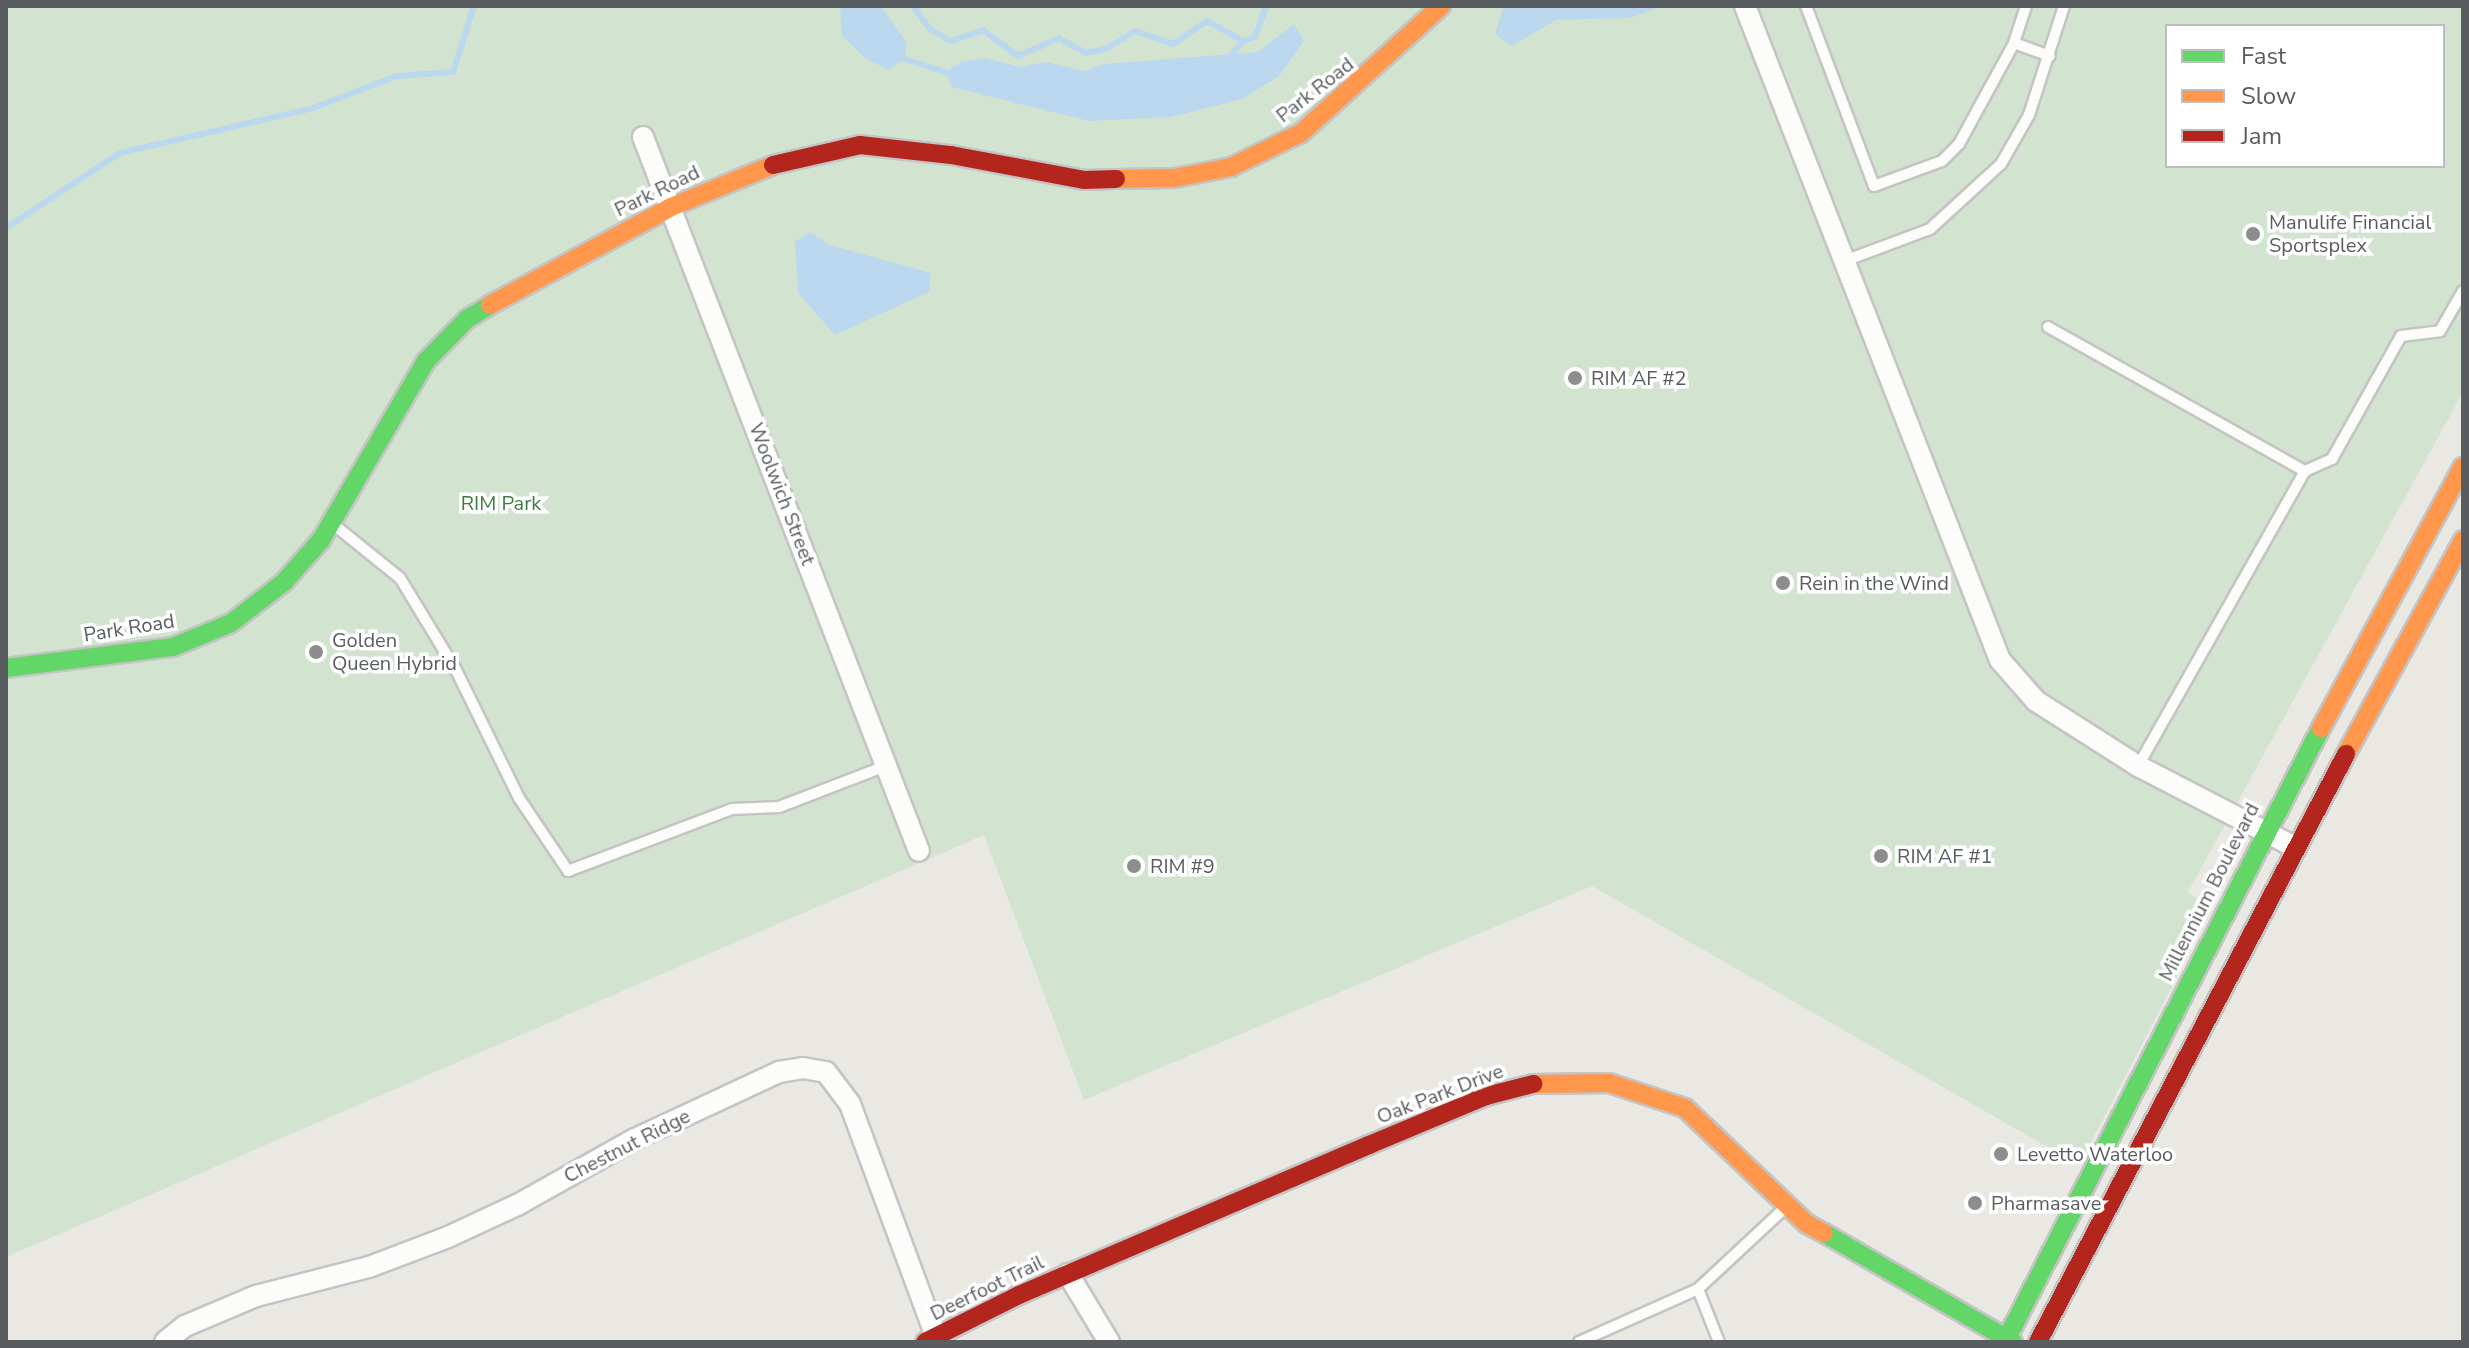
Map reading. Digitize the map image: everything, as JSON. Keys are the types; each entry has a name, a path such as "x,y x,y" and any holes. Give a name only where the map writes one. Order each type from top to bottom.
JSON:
{"street":[{"name":"Park Road","path":"6,668 173,647 231,623 284,582 332,523 426,361 467,319 536,276 671,207 792,157 860,145 951,155 1084,180 1175,178 1231,167 1301,133 1441,6"},
{"path":"1745,6 1847,260 2000,660 2036,701 2138,766 2295,847"},
{"name":"Woolwich Street","path":"643,137 919,851"},
{"name":"Millennium Boulevard","path":"2008,1341 2265,831 2463,467"},
{"path":"2038,1342 2295,847 2463,540"},
{"name":"Chestnut Ridge","path":"165,1342 185,1326 256,1296 369,1267 448,1237 519,1204 633,1140 779,1072 803,1068 826,1072 850,1104 931,1339"},
{"name":"Oak Park Drive","path":"1068,1274 1486,1096 1539,1083 1609,1083 1685,1108 1807,1224 2008,1341"},
{"path":"1068,1274 1109,1342"},
{"name":"Deerfoot Trail","path":"931,1339 1068,1274"}],"lane":[{"path":"1806,6 1874,186 1942,161 1959,144 2014,43 2026,6"},
{"path":"1847,260 1930,229 1965,202 2001,164 2029,115 2064,6"},
{"path":"2014,43 2050,56"},
{"path":"2138,766 2305,471 2332,459 2401,336 2440,331 2463,291"},
{"path":"2048,327 2305,471"},
{"path":"332,523 400,578 456,670 519,798 568,871 732,809 779,807 886,766"},
{"path":"1579,1342 1698,1289 1788,1206"},
{"path":"1698,1289 1719,1342"}],"green space":[{"name":"RIM Park","path":"6,6 2463,6 2463,392 2188,892 2212,910 2079,1165 1592,886 1084,1100 984,835 6,1257"}],"water":[{"path":"840,6 881,6 907,43 905,59 889,70 866,59 842,36"},
{"path":"1504,6 1663,6 1630,18 1556,20 1512,46 1495,34"},
{"path":"1294,24 1304,41 1279,76 1242,99 1171,117 1089,121 952,87 945,72 961,62 985,58 1020,67 1046,62 1085,71 1104,64 1258,52"},
{"path":"809,232 830,245 931,273 929,292 835,335 798,293 795,242"}],"waterway":[{"path":"6,228 120,153 313,108 397,76 453,72 474,6"},
{"path":"913,6 930,29 951,41 983,30 1018,56 1059,38 1086,53 1107,48 1135,31 1173,44 1207,21 1243,41 1255,37 1266,6"},
{"path":"1232,54 1243,41"},
{"path":"905,59 945,72"}],"traffic: fast":[{"path":"6,668 173,647 231,623 284,582 321,540 426,361 467,319 490,305"},
{"path":"2005,1342 2321,728"},
{"path":"1824,1233 2013,1342"}],"traffic: slow":[{"path":"1116,179 1175,178 1231,167 1301,133 1441,6"},
{"path":"490,305 671,207 773,165"},
{"path":"2321,728 2463,467"},
{"path":"2346,754 2463,540"},
{"path":"1533,1084 1609,1083 1685,1108 1807,1224 1824,1233"}],"traffic: jam":[{"path":"773,165 860,145 951,155 1084,180 1116,179"},
{"path":"2038,1342 2346,754"},
{"path":"925,1342 1019,1295 1369,1145 1486,1096 1533,1084"}],"place":[{"name":"Manulife Financial Sportsplex","path":"2253,234"},
{"name":"RIM AF #2","path":"1575,378"},
{"name":"Rein in the Wind","path":"1783,583"},
{"name":"Golden Queen Hybrid","path":"316,652"},
{"name":"RIM AF #1","path":"1881,856"},
{"name":"RIM #9","path":"1134,866"},
{"name":"Levetto Waterloo","path":"2001,1154"},
{"name":"Pharmasave","path":"1975,1203"}]}
